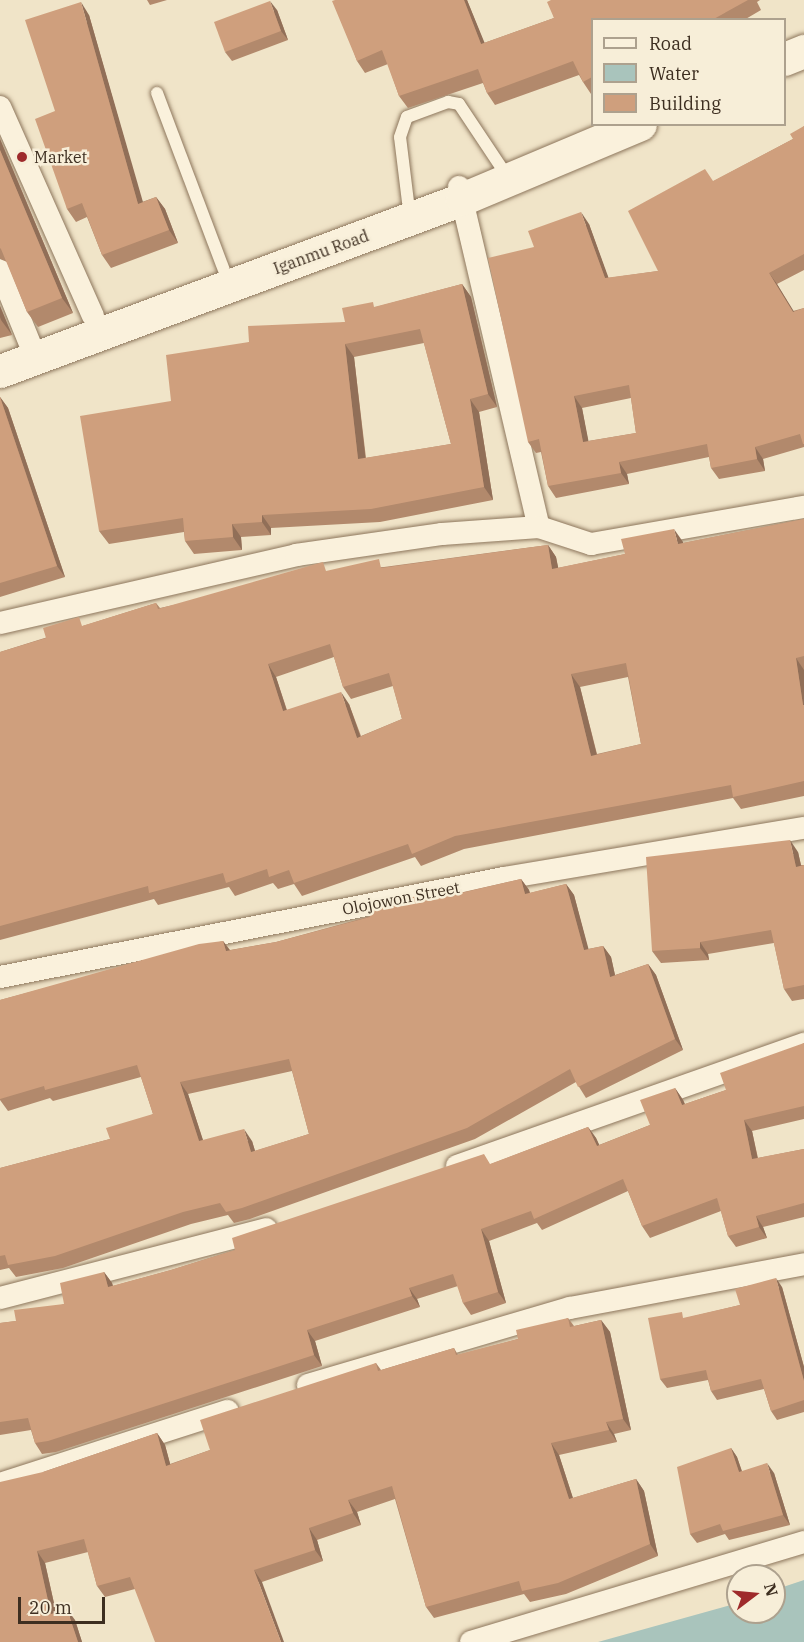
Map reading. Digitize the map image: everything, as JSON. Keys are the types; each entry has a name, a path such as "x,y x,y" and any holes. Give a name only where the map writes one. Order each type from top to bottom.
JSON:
{"main road":[{"path":"786,40 804,32"},
{"path":"786,58 804,51"},
{"name":"Iganmu Road","path":"0,356 93,316 408,202 460,192 501,167 592,126"},
{"name":"Iganmu Road","path":"0,371 635,126"}],"street":[{"path":"0,107 93,316"},
{"path":"460,192 539,527"},
{"path":"0,270 30,344"},
{"path":"0,623 296,555 442,534 539,527 591,544 804,507"},
{"name":"Olojowon Street","path":"0,977 515,876 804,828"},
{"path":"433,1174 804,1044"},
{"path":"0,1298 288,1221"},
{"path":"290,1391 570,1308 804,1264"},
{"path":"0,1484 245,1406"},
{"path":"471,1642 804,1542"}],"lane":[{"path":"157,93 224,270"},
{"path":"408,202 400,137 407,117 448,102 459,104 501,167"}],"water":[{"path":"804,1580 804,1642 598,1642 726,1606 726,1624 786,1624 786,1586"}],"building":[{"path":"464,0 481,44 554,18 547,2 551,0 748,0 716,18 591,18 591,78 583,82 573,61 487,93 478,69 399,96 382,50 357,61 332,1"},
{"path":"270,1 281,31 225,52 214,22"},
{"path":"81,2 138,204 156,197 169,230 102,255 82,203 67,209 35,119 55,111 25,20"},
{"path":"804,126 804,254 769,273 793,312 804,308 804,444 800,434 755,447 757,459 711,468 707,444 619,462 621,473 548,486 539,439 528,442 488,258 534,247 528,231 581,212 605,278 658,271 628,211 705,169 713,181 793,139 790,134","holes":["629,385 636,433 583,442 574,396"]},
{"path":"0,150 62,298 27,312 0,248"},
{"path":"462,284 488,394 470,399 484,487 371,509 262,515 262,522 232,524 233,537 185,541 183,518 99,531 80,416 171,401 166,355 249,342 248,326 345,322 342,308 373,302 374,307","holes":["420,329 451,444 358,459 345,344"]},
{"path":"0,397 57,566 0,583"},
{"path":"804,519 804,656 796,658 804,705 804,781 733,797 731,785 455,836 412,854 408,844 294,883 289,870 269,877 267,869 226,883 223,873 149,893 148,886 0,926 0,652 46,638 43,628 79,617 82,626 156,603 158,609 323,562 326,571 379,559 381,568 548,545 552,569 625,554 621,539 674,529 678,544","holes":["330,644 343,687 389,673 402,719 357,738 341,692 283,711 268,664","626,663 641,744 591,756 571,674"]},
{"path":"790,840 796,867 804,865 804,985 784,989 771,930 700,942 700,948 652,951 646,857"},
{"path":"521,879 525,894 566,884 584,950 603,946 610,977 648,964 675,1039 578,1087 570,1069 467,1128 242,1208 226,1212 220,1203 183,1212 55,1256 8,1265 5,1255 0,1256 0,1168 110,1139 106,1128 153,1114 137,1065 45,1090 44,1086 0,1099 0,1000 199,944 223,941 226,951 276,942 370,917 367,906 433,893 435,899","holes":["289,1059 309,1134 251,1152 244,1129 199,1141 180,1082"]},
{"path":"804,1043 804,1106 744,1120 752,1159 804,1149 804,1203 756,1216 759,1227 728,1236 717,1198 642,1226 623,1179 534,1219 531,1211 481,1229 498,1292 463,1303 453,1274 409,1288 412,1296 307,1330 314,1355 48,1441 35,1443 28,1418 0,1422 0,1323 16,1321 14,1310 64,1304 60,1283 104,1272 108,1287 171,1270 235,1250 232,1238 484,1154 490,1164 588,1127 597,1146 650,1125 640,1100 675,1088 682,1105 726,1090 720,1073"},
{"path":"776,1278 804,1381 804,1400 771,1411 761,1379 711,1391 706,1370 660,1379 648,1318 682,1312 683,1318 740,1305 735,1289"},
{"path":"568,1318 570,1327 601,1320 623,1419 606,1422 609,1430 551,1443 569,1499 636,1479 650,1544 558,1583 522,1591 519,1581 426,1607 392,1486 348,1500 353,1513 309,1528 315,1550 254,1570 281,1642 155,1642 130,1577 97,1586 84,1539 37,1551 51,1614 67,1609 78,1642 0,1642 0,1482 43,1472 157,1433 166,1466 210,1450 200,1420 376,1363 378,1371 454,1348 456,1355 518,1339 516,1330"},
{"path":"731,1448 739,1472 767,1463 783,1515 723,1531 720,1524 690,1534 677,1467"}],"place":[{"name":"Market","path":"22,157"}]}
